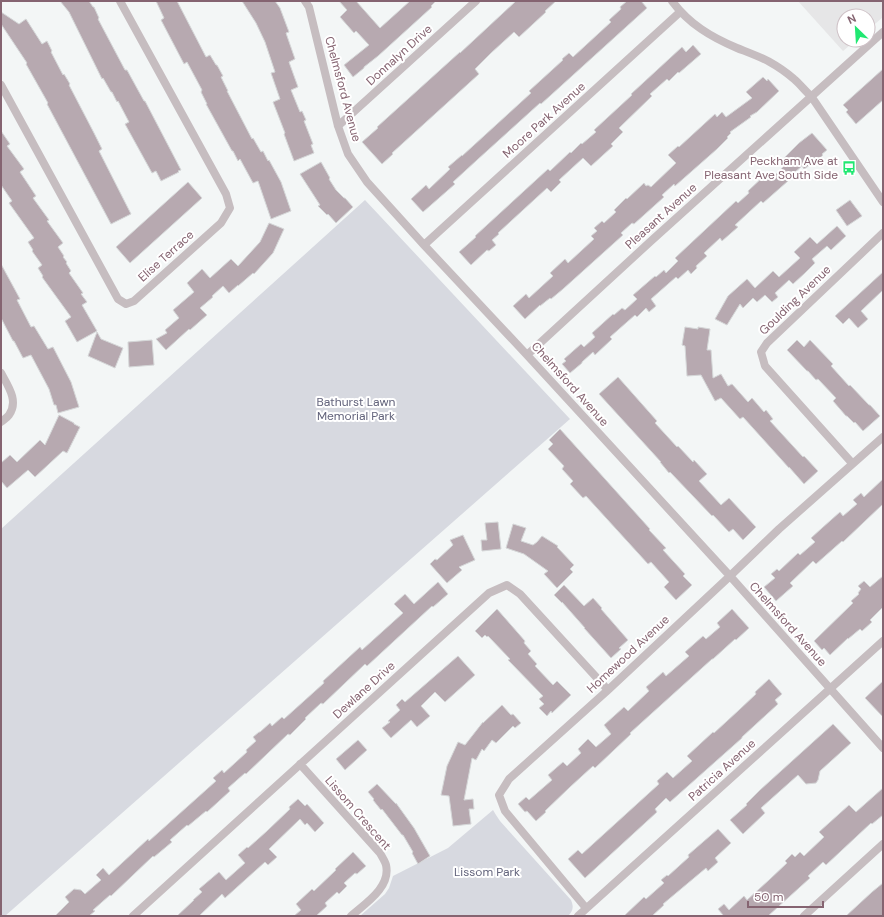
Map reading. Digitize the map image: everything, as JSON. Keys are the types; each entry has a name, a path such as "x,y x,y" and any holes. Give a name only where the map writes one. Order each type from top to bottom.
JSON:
{"street":[{"name":"Elise Terrace","path":"1,85 118,299 126,304 134,301 221,223 230,208 226,194 120,1"},
{"name":"Chelmsford Avenue","path":"305,1 309,7 338,126 348,154 367,182 424,246 527,355 730,576 883,748"},
{"name":"Donnalyn Drive","path":"338,126 476,1"},
{"path":"672,1 680,12 712,36 761,58 776,66 795,80 811,96 883,202"},
{"name":"Moore Park Avenue","path":"424,246 680,12"},
{"name":"Pleasant Avenue","path":"527,355 883,32"},
{"name":"Goulding Avenue","path":"852,463 765,366 761,352 767,343 883,233"},
{"path":"1,373 13,395 13,406 8,416 1,422"},
{"name":"Homewood Avenue","path":"586,908 505,811 500,795 509,779 608,690 779,529 883,437"},
{"name":"Dewlane Drive","path":"133,916 489,593 507,585 520,594 608,690"},
{"name":"Patricia Avenue","path":"578,916 883,641"},
{"name":"Lissom Crescent","path":"300,764 380,853 386,865 386,878 382,886 376,894 352,916"},
{"path":"804,916 883,844"}],"shaded area":[{"path":"798,1 883,1 883,17 876,23 876,8 836,8 836,43"}],"green space":[{"name":"Bathurst Lawn Memorial Park","path":"365,200 570,419 5,916 1,916 1,529"},
{"name":"Lissom Park","path":"493,810 500,821 571,900 572,909 568,916 360,916 385,894 389,888 393,876 448,848"}],"building":[{"path":"60,1 89,1 94,7 99,18 98,19 125,70 127,70 145,101 181,170 178,171 179,172 161,181 156,171 152,173 125,124 129,122 118,101 117,102 103,78 102,79 69,12"},
{"path":"156,1 177,1 206,57 210,55 223,76 221,77 227,91 252,139 253,138 261,152 263,151 281,182 291,211 271,219 258,181 253,183 240,159 238,161 232,151 206,104 201,92 202,90 187,62 184,64 161,20 164,18"},
{"path":"242,1 275,1 280,8 289,32 286,33 295,59 289,62 298,87 291,90 300,112 302,111 306,120 304,121 313,144 311,145 314,153 294,161 273,102 280,99 271,73 275,72 265,42 256,23"},
{"path":"339,1 356,1 380,28 410,1 436,1 431,6 432,7 353,77 344,65 369,45 356,31 354,33 340,17 347,10"},
{"path":"516,1 556,1 519,37 514,32 491,53 475,69 479,74 392,153 393,154 382,164 362,142"},
{"path":"627,1 641,1 647,8 477,160 453,182 455,184 423,212 411,199 426,185 429,189 450,169 448,167 531,93 529,91 563,60 562,59 569,53 573,57 611,22 609,20"},
{"path":"1,12 19,24 26,19 42,44 47,41 52,51 51,52 63,75 64,74 70,84 69,85 102,149 99,151 131,214 111,224 26,64 27,63 1,24"},
{"path":"693,45 701,54 669,81 667,79 650,94 652,96 619,128 623,132 611,144 613,146 591,166 583,158 559,180 561,182 551,192 547,188 498,233 499,234 492,240 496,245 489,251 487,250 471,265 459,252 476,237 475,236 548,169 550,171 570,152 571,153 581,143 582,144 596,132 594,130 682,47 686,52"},
{"path":"883,69 883,100 856,124 846,112 848,110 843,105"},
{"path":"763,77 767,81 768,79 779,91 757,112 730,132 731,133 727,137 728,138 717,149 675,186 674,184 662,195 664,197 634,224 632,223 621,233 623,235 563,289 551,299 550,298 540,305 525,319 513,306 526,294 529,298 553,276 550,273 565,259 568,263 594,239 591,236 597,231 594,228 602,221 604,223 616,212 614,210 626,198 627,199 644,183 646,186 648,185 651,187 676,163 668,155 678,146 679,147 715,114 717,117 722,112 726,117 752,98 746,92"},
{"path":"1,131 10,144 7,146 24,169 20,172 36,196 33,198 63,243 58,247 71,271 69,273 83,293 81,294 87,302 82,305 97,331 77,342 65,321 71,317 42,277 43,276 38,268 42,265 32,251 33,250 28,242 34,238 9,203 12,201 1,185"},
{"path":"812,133 827,150 822,154 823,155 811,166 810,165 804,169 802,166 786,180 788,181 763,203 761,201 735,225 738,227 722,241 720,238 704,253 707,256 696,266 697,268 691,274 688,270 678,279 676,277 651,299 656,306 649,312 646,308 637,317 635,315 610,337 612,339 595,355 593,352 570,373 562,364 566,361 564,359 581,344 584,347 595,337 592,333 613,314 614,315 622,308 625,310 637,299 633,295 655,276 656,277 664,270 666,273 678,261 675,258 736,201 738,203 749,193 748,191 766,174 771,179 783,167 779,163 799,143"},
{"path":"321,162 336,190 353,207 336,223 318,206 320,205 300,174"},
{"path":"188,182 202,198 130,263 116,247"},
{"path":"850,200 862,216 847,226 836,210"},
{"path":"269,223 284,229 273,253 254,274 253,273 229,293 223,286 200,308 207,315 166,350 156,339 167,333 165,330 179,318 173,310 194,292 187,283 202,269 210,278 231,259 238,266 260,242"},
{"path":"837,226 846,236 831,250 827,246 812,259 815,263 793,284 789,280 775,293 778,297 772,302 765,295 757,302 753,298 743,308 740,304 727,325 715,319 728,296 747,279 755,288 773,271 779,277 800,258 794,252 810,237 817,244"},
{"path":"1,264 20,299 17,300 31,327 34,326 48,349 53,347 71,382 79,407 58,413 49,389 31,355 23,358 13,341 1,318"},
{"path":"883,272 883,290 861,311 868,319 858,328 849,318 843,324 835,316"},
{"path":"685,327 710,329 707,350 711,350 713,378 721,374 728,386 732,384 748,402 752,398 764,412 766,410 773,419 770,421 818,471 804,484 743,417 740,419 721,398 715,401 701,375 687,376 685,346 682,345"},
{"path":"97,332 101,339 123,348 115,368 88,356"},
{"path":"152,340 154,365 129,367 128,342"},
{"path":"797,340 804,347 810,340 833,364 831,366 849,386 850,385 880,416 863,431 855,422 854,423 846,416 833,401 836,398 787,350"},
{"path":"618,377 657,421 655,423 677,447 678,446 693,462 694,460 707,474 699,481 721,505 729,498 756,527 743,540 733,529 729,532 670,472 669,473 661,462 599,394"},
{"path":"59,415 80,427 67,453 63,451 35,477 28,470 7,488 1,481 1,463 10,455 17,462 40,440 45,445"},
{"path":"560,429 650,529 649,530 666,548 663,550 685,574 683,576 692,585 676,600 664,587 669,582 651,562 648,564 586,496 583,498 570,484 573,481 562,469 564,466 548,449 553,444 549,440"},
{"path":"883,479 883,504 843,542 842,541 816,564 813,561 790,583 793,586 776,601 764,587 775,578 771,574 777,569 779,571 798,553 800,555 815,542 811,538 840,512 843,516 857,504 853,500 861,493 864,497"},
{"path":"498,522 501,549 482,551 481,540 487,540 485,523"},
{"path":"513,524 526,528 521,541 533,545 542,536 558,546 557,547 574,565 570,569 573,572 557,588 544,574 548,571 524,554 506,548"},
{"path":"463,535 475,560 459,567 462,570 447,583 430,564 435,559 437,560 453,545 450,540"},
{"path":"883,576 883,607 870,620 872,622 862,631 860,629 848,638 830,655 824,648 822,650 814,641 853,603 851,601 859,594 858,593 861,589 858,586 864,581 870,587"},
{"path":"438,582 448,594 433,607 432,606 367,666 365,664 323,704 321,703 290,735 288,734 246,774 245,773 228,788 230,791 207,812 206,811 188,826 187,825 170,840 172,842 154,857 153,856 111,896 110,895 93,910 95,911 89,916 55,916 69,902 65,897 74,889 81,890 85,894 101,880 96,875 103,868 109,875 148,839 149,841 216,781 213,778 222,770 224,773 247,752 246,750 256,741 253,737 270,723 272,726 282,717 284,719 324,683 323,681 360,647 362,650 403,613 394,604 405,594 414,604"},
{"path":"564,585 584,606 593,598 628,640 611,658 562,602 554,595"},
{"path":"497,609 525,641 524,643 531,651 528,654 537,664 535,666 553,685 557,681 571,695 547,716 539,708 544,704 539,699 543,696 508,660 510,659 488,636 487,637 485,635 482,638 475,631"},
{"path":"732,609 749,628 712,659 630,733 631,734 595,768 593,766 536,821 527,811 525,812 518,804 526,797 529,800 552,780 548,775 563,762 567,766 581,753 578,749 588,739 596,747 611,734 604,725 624,707 628,711 649,691 646,687 663,672 666,676 689,656 685,652 703,636 706,639 720,627 717,623"},
{"path":"458,656 475,675 445,702 435,692 421,706 430,716 417,727 411,720 391,738 382,728 390,722 388,721 400,710 396,705 402,699 405,702"},
{"path":"769,679 782,694 775,700 778,704 670,802 666,798 655,809 657,812 585,878 568,859 578,850 582,854 659,784 657,781 667,772 673,778 692,761 687,756 739,710"},
{"path":"883,681 883,717 865,698"},
{"path":"502,705 521,723 515,728 513,726 496,743 492,740 484,751 482,749 476,760 472,758 464,800 473,799 474,809 469,809 471,824 453,826 449,796 441,795 447,766 458,742 465,745 483,722"},
{"path":"833,724 851,743 820,771 816,783 806,784 798,775 761,808 765,813 743,834 730,820 747,805 746,804 760,790"},
{"path":"358,740 367,750 345,770 336,759"},
{"path":"377,784 396,803 414,828 430,856 418,864 403,835 382,809 381,810 368,792"},
{"path":"883,788 883,815 872,824 871,823 826,865 823,862 808,876 810,878 768,916 722,916 723,915 718,909 724,904 729,910 744,896 747,900 787,863 785,861 792,854 795,857 800,852 804,856 824,837 819,832 849,805 856,812"},
{"path":"298,799 305,806 307,804 324,823 315,832 307,823 305,825 300,819 269,849 277,857 268,865 265,862 225,898 222,894 199,916 177,916 202,892 199,889 219,872 226,880 245,863 238,855 267,831 290,809 289,807"},
{"path":"718,829 731,843 715,858 718,862 708,871 706,868 663,904 664,905 652,916 624,916 644,897 646,899 664,883 661,880 667,875 668,876 689,857 688,855"},
{"path":"353,852 366,866 344,883 347,886 339,894 337,892 325,903 327,906 316,916 294,916 301,910 296,904 312,889 314,891"},
{"path":"883,883 883,916 846,916 872,892"}],"place":[{"name":"Peckham Ave at Pleasant Ave South Side","path":"849,168"}]}
